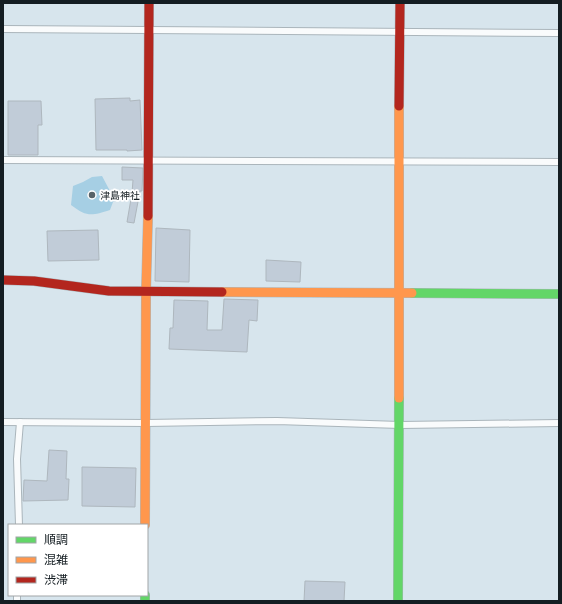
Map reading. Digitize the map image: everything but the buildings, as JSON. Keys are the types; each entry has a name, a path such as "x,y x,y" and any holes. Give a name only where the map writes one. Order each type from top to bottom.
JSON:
{"street":[{"path":"145,524 146,292 149,161 149,3"},
{"path":"398,601 400,293 398,160 400,3"},
{"path":"3,29 559,33"},
{"path":"3,160 398,160 559,162"},
{"path":"3,280 34,281 99,291 559,294"},
{"path":"3,422 146,423 277,421 400,425 559,423"},
{"path":"18,524 17,459 20,422"}],"shaded area":[{"path":"102,176 110,191 116,194 110,210 89,214 81,212 71,205 73,186 92,177"}],"traffic: fast":[{"path":"412,293 559,294"},
{"path":"398,601 399,398"},
{"path":"145,596 145,601"}],"traffic: slow":[{"path":"399,106 399,398"},
{"path":"145,524 146,292 148,216"},
{"path":"222,292 412,293"}],"traffic: jam":[{"path":"148,216 149,3"},
{"path":"399,106 400,3"},
{"path":"3,280 34,281 109,291 222,292"}],"place":[{"name":"津島神社","path":"92,195"}]}
